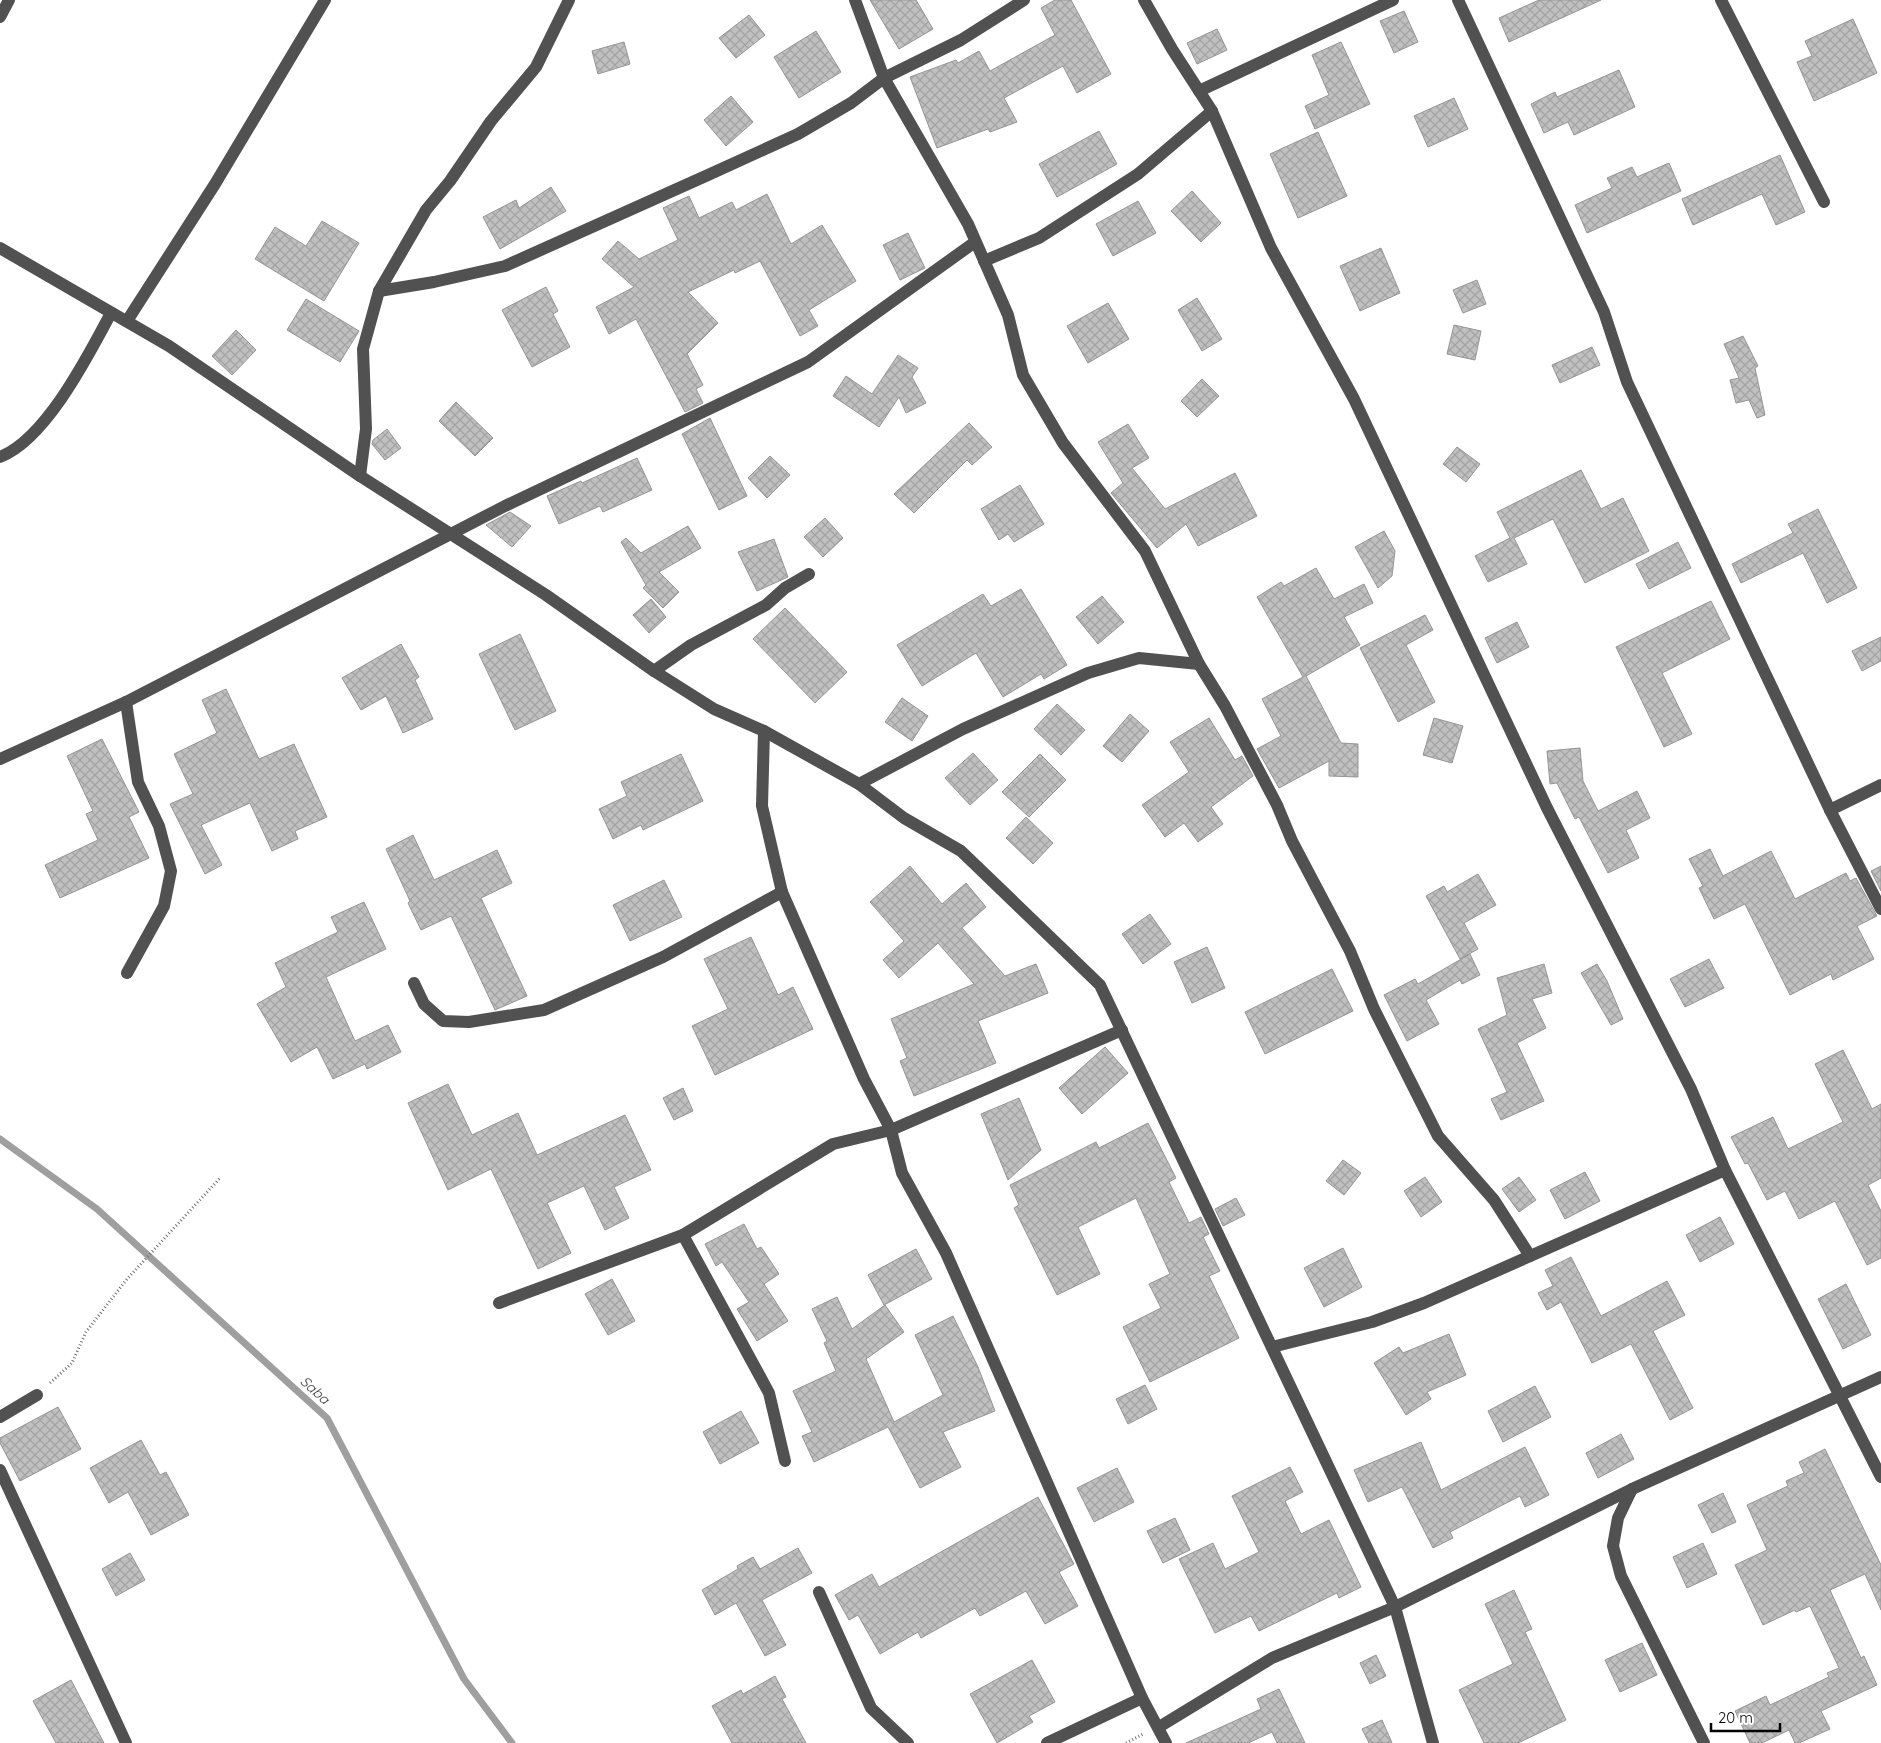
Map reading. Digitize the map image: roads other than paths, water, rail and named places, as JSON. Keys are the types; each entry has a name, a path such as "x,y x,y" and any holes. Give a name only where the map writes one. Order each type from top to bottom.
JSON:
{"street":[{"path":"0,17 9,0"},
{"path":"127,321 215,184 325,0"},
{"path":"360,476 366,429 363,349 379,291 426,210 450,181 491,121 536,67 569,0"},
{"path":"855,0 884,78 956,204 984,261 1008,315 1023,375 1063,443 1145,551 1199,664 1225,706 1277,805 1292,841 1350,951 1374,1009 1438,1136 1494,1200 1530,1256"},
{"path":"379,291 434,282 505,266 798,134 852,103 884,78 960,40 1024,0"},
{"path":"1144,0 1172,49 1212,111 1271,248 1354,399 1547,808 1691,1089 1725,1170 1841,1395 1881,1478"},
{"path":"1200,91 1393,0"},
{"path":"1458,0 1604,312 1627,382 1830,810 1881,909"},
{"path":"1721,0 1824,202"},
{"path":"984,261 1039,238 1138,174 1212,111"},
{"path":"0,758 126,702 505,506 808,362 975,242"},
{"path":"0,248 169,346 360,476 546,595 654,671 714,709 764,731 859,784 904,818 961,850 1100,985 1394,1608 1433,1743"},
{"path":"0,457 14,452 46,418 85,362 111,313"},
{"path":"654,671 708,636 766,606 786,588 809,574"},
{"path":"859,784 963,729 1088,673 1139,658 1199,664"},
{"path":"126,702 138,782 159,826 171,871 164,906 127,973"},
{"path":"764,731 762,806 782,892 864,1080 891,1130 902,1173 946,1253 1142,1698 1166,1743"},
{"path":"1830,810 1881,785"},
{"path":"414,983 424,1004 443,1021 469,1022 544,1010 663,957 782,892"},
{"path":"500,1303 683,1235 832,1144 891,1130 1122,1030"},
{"path":"1272,1347 1372,1322 1424,1303 1725,1170"},
{"path":"683,1235 769,1393 785,1461"},
{"path":"1158,1727 1272,1658 1394,1608 1632,1489 1881,1377"},
{"path":"0,1417 37,1395"},
{"path":"0,1470 126,1743"},
{"path":"1632,1489 1618,1518 1613,1546 1621,1576 1704,1743"},
{"path":"819,1592 871,1708 908,1743"},
{"path":"1047,1743 1142,1698"}],"waterway":[{"name":"Saba","path":"0,1139 97,1209 327,1418 464,1679 512,1743"}]}
